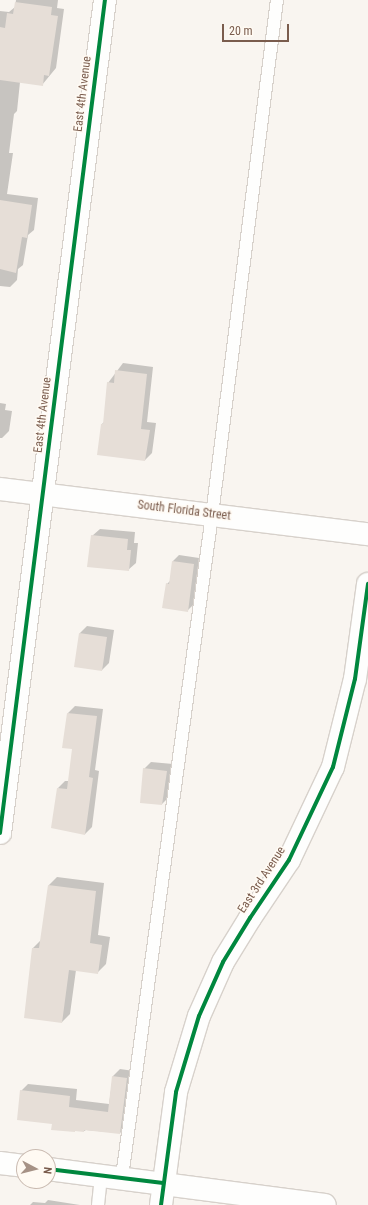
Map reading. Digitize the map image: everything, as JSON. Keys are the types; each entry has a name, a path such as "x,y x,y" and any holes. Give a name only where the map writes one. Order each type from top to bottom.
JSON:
{"street":[{"name":"East 4th Avenue","path":"0,833 44,494 105,0"},
{"name":"South Florida Street","path":"0,489 368,534"},
{"name":"East 3rd Avenue","path":"163,1183 176,1092 199,1016 223,962 250,918 289,860 333,767 355,679 368,584"},
{"path":"0,1163 16,1165"},
{"path":"56,1170 325,1205"},
{"path":"161,1205 163,1183"}],"lane":[{"path":"98,1205 112,1176 212,515 277,0"}],"building":[{"path":"15,2 52,7 51,15 58,16 49,76 44,75 43,86 0,80 0,27 5,28 7,13 13,14"},
{"path":"0,200 32,205 27,238 22,237 16,273 0,269"},
{"path":"115,370 147,374 141,429 150,430 145,461 97,455 101,424 103,424 107,382 114,383"},
{"path":"91,535 128,539 127,550 131,550 129,571 87,567"},
{"path":"172,561 194,564 188,612 162,608 166,583 169,584"},
{"path":"79,633 107,637 102,671 74,667"},
{"path":"67,713 97,716 89,777 93,778 85,835 51,828 57,788 67,789 72,749 62,748"},
{"path":"143,768 167,771 162,805 140,803"},
{"path":"48,885 96,891 90,943 102,945 98,974 69,970 62,1023 24,1018 32,948 39,948"},
{"path":"112,1076 127,1078 120,1134 84,1130 84,1132 75,1132 51,1130 52,1124 17,1120 20,1090 70,1096 69,1107 108,1112"}],"cycle path":[{"path":"0,833 105,0"},
{"path":"161,1205 176,1092 199,1016 223,962 250,918 289,860 333,767 355,679 368,584"},
{"path":"56,1170 163,1183"}]}
